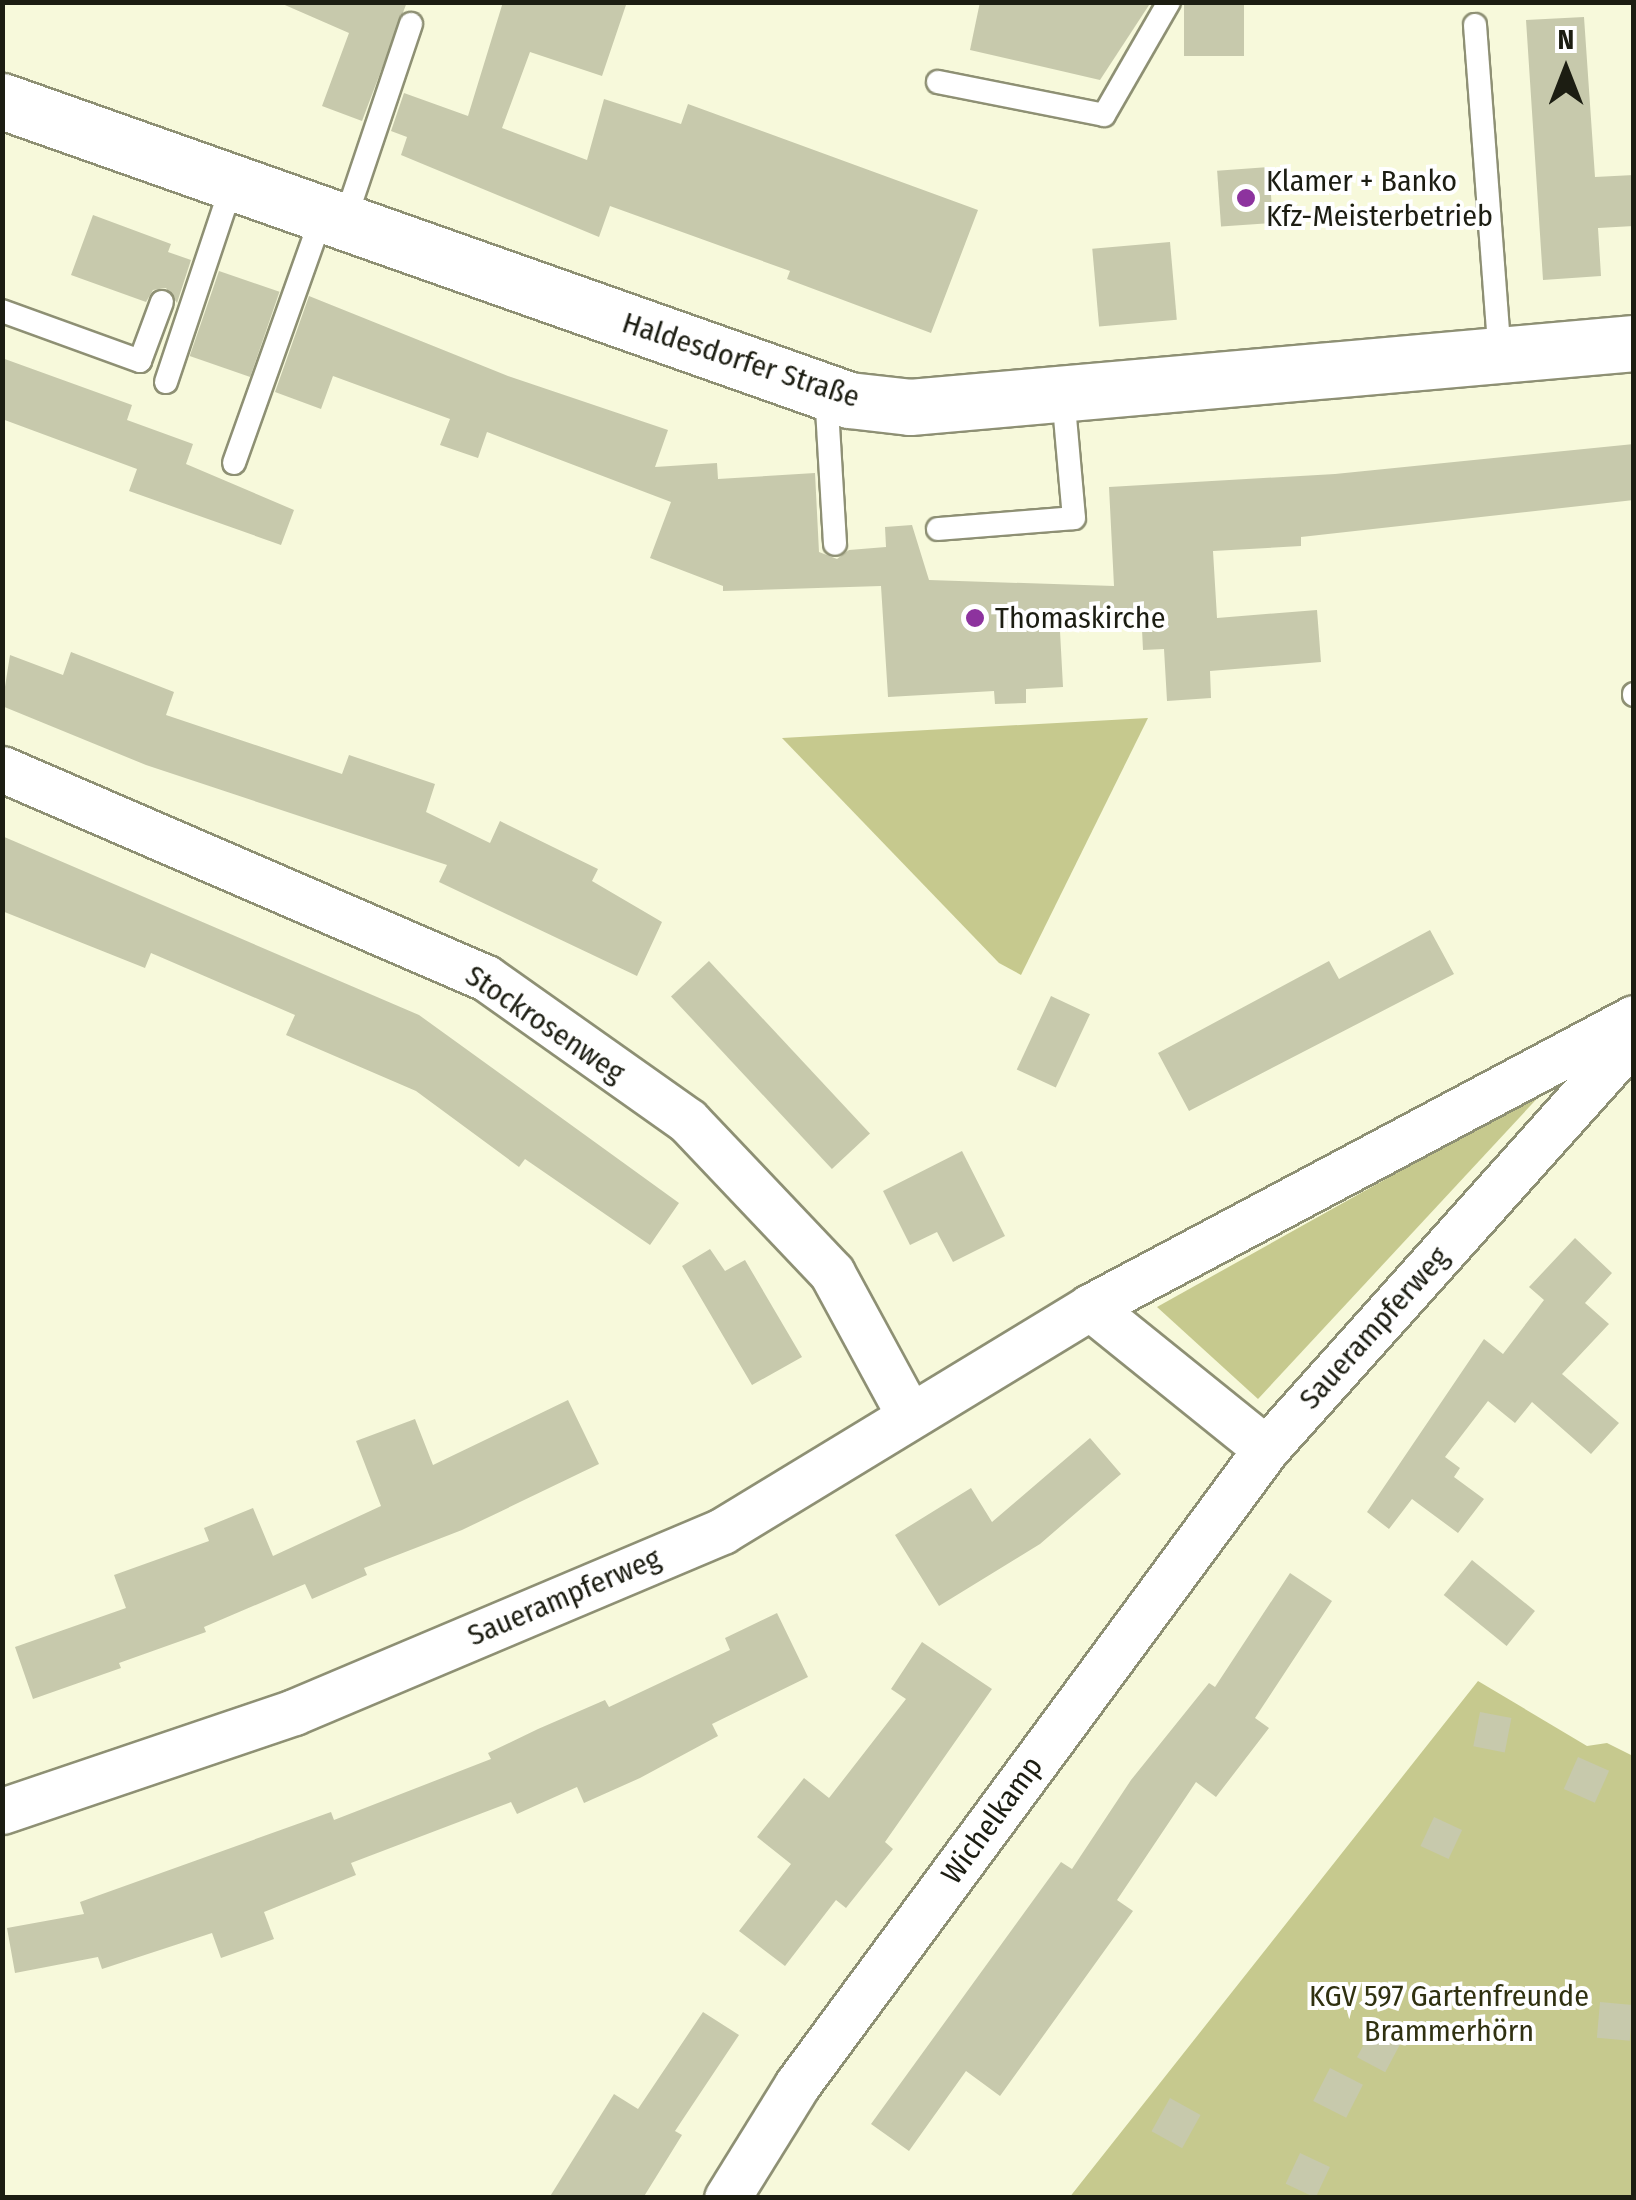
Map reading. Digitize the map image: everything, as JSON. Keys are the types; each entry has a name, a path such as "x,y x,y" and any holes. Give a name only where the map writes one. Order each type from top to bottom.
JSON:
{"street":[{"name":"Haldesdorfer Straße","path":"2,101 332,222 826,392 910,406 1634,343"},
{"name":"Stockrosenweg","path":"2,769 486,978 688,1121 832,1273 908,1413"},
{"name":"Sauerampferweg","path":"2,1811 294,1712 722,1530 908,1413 1090,1308 1634,1018"},
{"name":"Sauerampferweg","path":"1266,1449 1634,1038"},
{"path":"1090,1308 1266,1449"},
{"name":"Wichelkamp","path":"727,2198 798,2086 1266,1449"}],"lane":[{"path":"938,82 1104,115 1168,2"},
{"path":"234,463 411,24"},
{"path":"1475,25 1500,355"},
{"path":"166,382 232,185"},
{"path":"2,311 140,362 162,302"},
{"path":"826,392 835,544"},
{"path":"938,529 1074,518 1064,394"}],"green space":[{"path":"1148,718 1021,975 999,963 782,738"},
{"path":"1545,1090 1258,1399 1157,1307"},
{"name":"KGV 597 Gartenfreunde Brammerhörn","path":"1478,1681 1587,1746 1607,1743 1633,1756 1633,2197 1069,2198"}],"building":[{"path":"278,2 407,2 362,121 322,106 349,33"},
{"path":"503,2 627,2 602,76 530,52 502,128 587,160 604,99 681,124 688,104 978,210 931,333 787,279 790,271 610,206 599,237 401,155 407,137 391,131 404,93 468,116"},
{"path":"980,2 1151,2 1100,80 970,50"},
{"path":"1184,2 1244,2 1244,56 1184,56"},
{"path":"1584,17 1595,177 1634,175 1634,226 1598,228 1601,276 1543,280 1526,20"},
{"path":"1269,167 1273,223 1221,226 1217,171"},
{"path":"93,215 171,244 168,252 191,260 177,303 166,288 153,290 146,302 71,275"},
{"path":"1170,242 1177,320 1099,327 1092,249"},
{"path":"219,271 280,292 250,377 190,356"},
{"path":"309,296 508,376 668,430 655,467 717,463 718,479 815,473 819,552 837,559 849,550 886,547 885,527 912,525 929,580 1114,586 1109,487 1335,474 1634,444 1634,500 1301,537 1301,546 1213,551 1217,618 1317,610 1321,662 1210,671 1211,698 1167,701 1164,649 1143,650 1141,609 1059,613 1063,687 1026,689 1026,703 995,704 994,691 888,697 881,586 723,591 723,586 650,558 671,502 487,432 478,458 440,445 450,419 333,376 321,409 275,392"},
{"path":"2,358 132,405 127,420 193,444 186,464 294,510 281,545 129,491 137,469 2,419"},
{"path":"71,652 174,692 166,715 342,774 349,755 435,784 426,812 490,843 500,821 598,869 592,881 662,922 637,976 439,882 447,865 146,765 2,706 10,655 63,675"},
{"path":"2,836 419,1015 679,1203 650,1245 525,1159 519,1167 416,1091 286,1035 295,1015 151,953 145,968 2,911"},
{"path":"1430,930 1454,974 1189,1111 1158,1053 1329,961 1339,979"},
{"path":"709,961 870,1134 832,1169 671,996"},
{"path":"1051,996 1090,1014 1056,1088 1017,1069"},
{"path":"962,1151 1005,1236 953,1262 937,1232 910,1245 883,1191"},
{"path":"1575,1238 1612,1273 1585,1303 1609,1324 1562,1374 1619,1423 1591,1454 1532,1402 1515,1423 1488,1401 1445,1457 1460,1468 1454,1477 1484,1499 1458,1533 1412,1499 1389,1529 1367,1512 1484,1339 1503,1354 1544,1300 1529,1287"},
{"path":"710,1249 725,1271 745,1260 802,1357 752,1385 682,1266"},
{"path":"568,1400 599,1464 462,1530 364,1568 367,1575 312,1599 305,1584 204,1627 206,1632 119,1663 121,1668 33,1699 15,1647 126,1608 114,1575 209,1541 204,1528 253,1508 273,1556 381,1506 356,1441 415,1419 433,1465"},
{"path":"1090,1438 1121,1474 1040,1544 939,1606 895,1535 971,1488 992,1522"},
{"path":"1472,1560 1535,1611 1507,1646 1444,1595"},
{"path":"1290,1573 1332,1601 1255,1718 1269,1728 1216,1797 1196,1782 1117,1900 1133,1911 1000,2096 966,2071 909,2151 871,2124 1061,1862 1072,1869 1131,1780 1209,1683 1215,1687"},
{"path":"777,1613 808,1677 712,1724 718,1736 640,1778 584,1803 577,1787 517,1814 511,1802 351,1863 356,1875 264,1912 274,1939 221,1958 212,1933 102,1969 98,1957 15,1973 7,1928 84,1914 80,1902 331,1812 334,1820 491,1759 488,1753 538,1729 605,1700 609,1707 730,1650 725,1638"},
{"path":"922,1642 992,1689 885,1842 893,1849 846,1908 836,1900 785,1966 739,1931 791,1864 757,1837 804,1778 829,1798 906,1699 891,1689"},
{"path":"1480,1712 1511,1718 1505,1752 1473,1746"},
{"path":"1578,1757 1609,1771 1595,1803 1564,1789"},
{"path":"1434,1817 1462,1830 1449,1859 1420,1846"},
{"path":"1600,2002 1633,2005 1630,2041 1597,2038"},
{"path":"703,2012 739,2035 675,2131 682,2135 643,2198 549,2198 614,2094 638,2109"},
{"path":"1372,2029 1400,2044 1385,2072 1357,2057"},
{"path":"1330,2068 1363,2085 1346,2118 1313,2101"},
{"path":"1170,2098 1201,2115 1182,2148 1152,2131"},
{"path":"1300,2153 1330,2167 1316,2198 1286,2184"}],"place":[{"name":"Klamer + Banko Kfz-Meisterbetrieb","path":"1246,198"},
{"name":"Thomaskirche","path":"975,618"}]}
